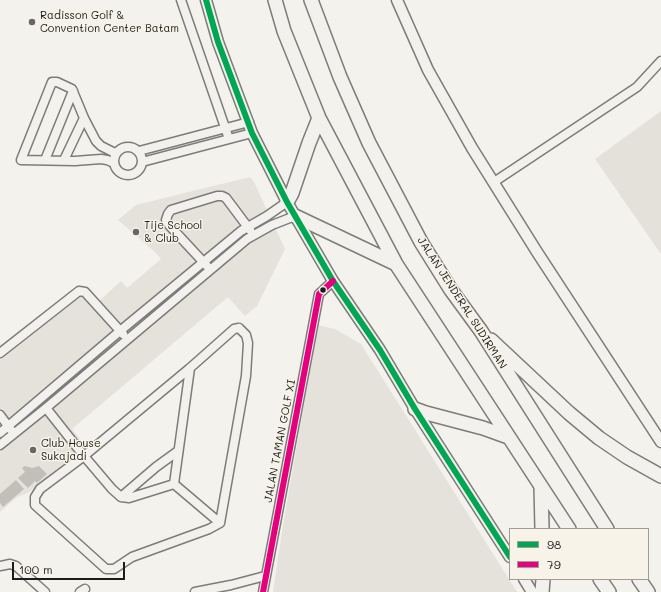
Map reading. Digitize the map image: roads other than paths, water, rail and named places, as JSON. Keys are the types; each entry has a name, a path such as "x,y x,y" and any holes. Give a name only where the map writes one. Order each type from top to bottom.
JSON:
{"highway":[{"path":"275,0 284,31 319,118 396,264 568,528"},
{"name":"JALAN JENDERAL SUDIRMAN","path":"311,0 340,77 369,143 421,242 451,290 481,331 606,528"},
{"path":"287,202 292,194 319,118"},
{"path":"295,216 396,264"},
{"path":"481,331 510,356 569,413 599,438 627,457 661,476"},
{"path":"415,409 484,428 508,437"},
{"path":"541,486 542,528"},
{"path":"542,592 543,580"},
{"path":"601,580 609,592"},
{"path":"640,580 648,592"}],"street":[{"path":"181,0 229,139"},
{"path":"206,0 218,42 252,133 287,202 333,281 380,350 415,409 509,555"},
{"path":"397,0 428,70 472,148 600,350 661,442"},
{"path":"494,182 637,87 661,61"},
{"path":"114,163 101,159 20,160 52,82 57,82 71,88 96,141 101,146 115,153"},
{"path":"46,160 73,91"},
{"path":"64,160 84,118"},
{"path":"139,151 249,122"},
{"path":"142,162 252,133"},
{"path":"126,146 131,146 139,151 142,162 141,166 135,173 126,175 118,171 114,163 115,153 126,146"},
{"path":"210,270 169,225 166,220 171,210 217,196 222,196 226,198 248,226 252,236"},
{"path":"0,433 240,231 267,216 287,202"},
{"path":"0,445 252,236 272,225 295,216"},
{"name":"JALAN TAMAN GOLF XI","path":"263,592 319,294 333,281"},
{"path":"0,353 79,291 85,292 127,339"},
{"path":"239,328 246,335 248,343 246,376 220,523 209,529 132,557 114,569 106,569 35,505 35,497 40,489 84,456 190,368 234,329 239,328"},
{"path":"174,484 190,368"},
{"path":"46,408 84,456 112,489 121,497 129,498 174,484"},
{"path":"0,415 14,434"},
{"path":"121,497 150,472 178,451"},
{"path":"174,484 220,523"},
{"path":"0,566 10,564 16,566 45,592"},
{"path":"195,592 232,588 265,576"},
{"path":"525,580 532,592"}],"place":[{"name":"Radisson Golf & Convention Center Batam","path":"32,22"},
{"name":"Tije School & Club","path":"136,232"},
{"name":"Club House Sukajadi","path":"33,450"}]}
